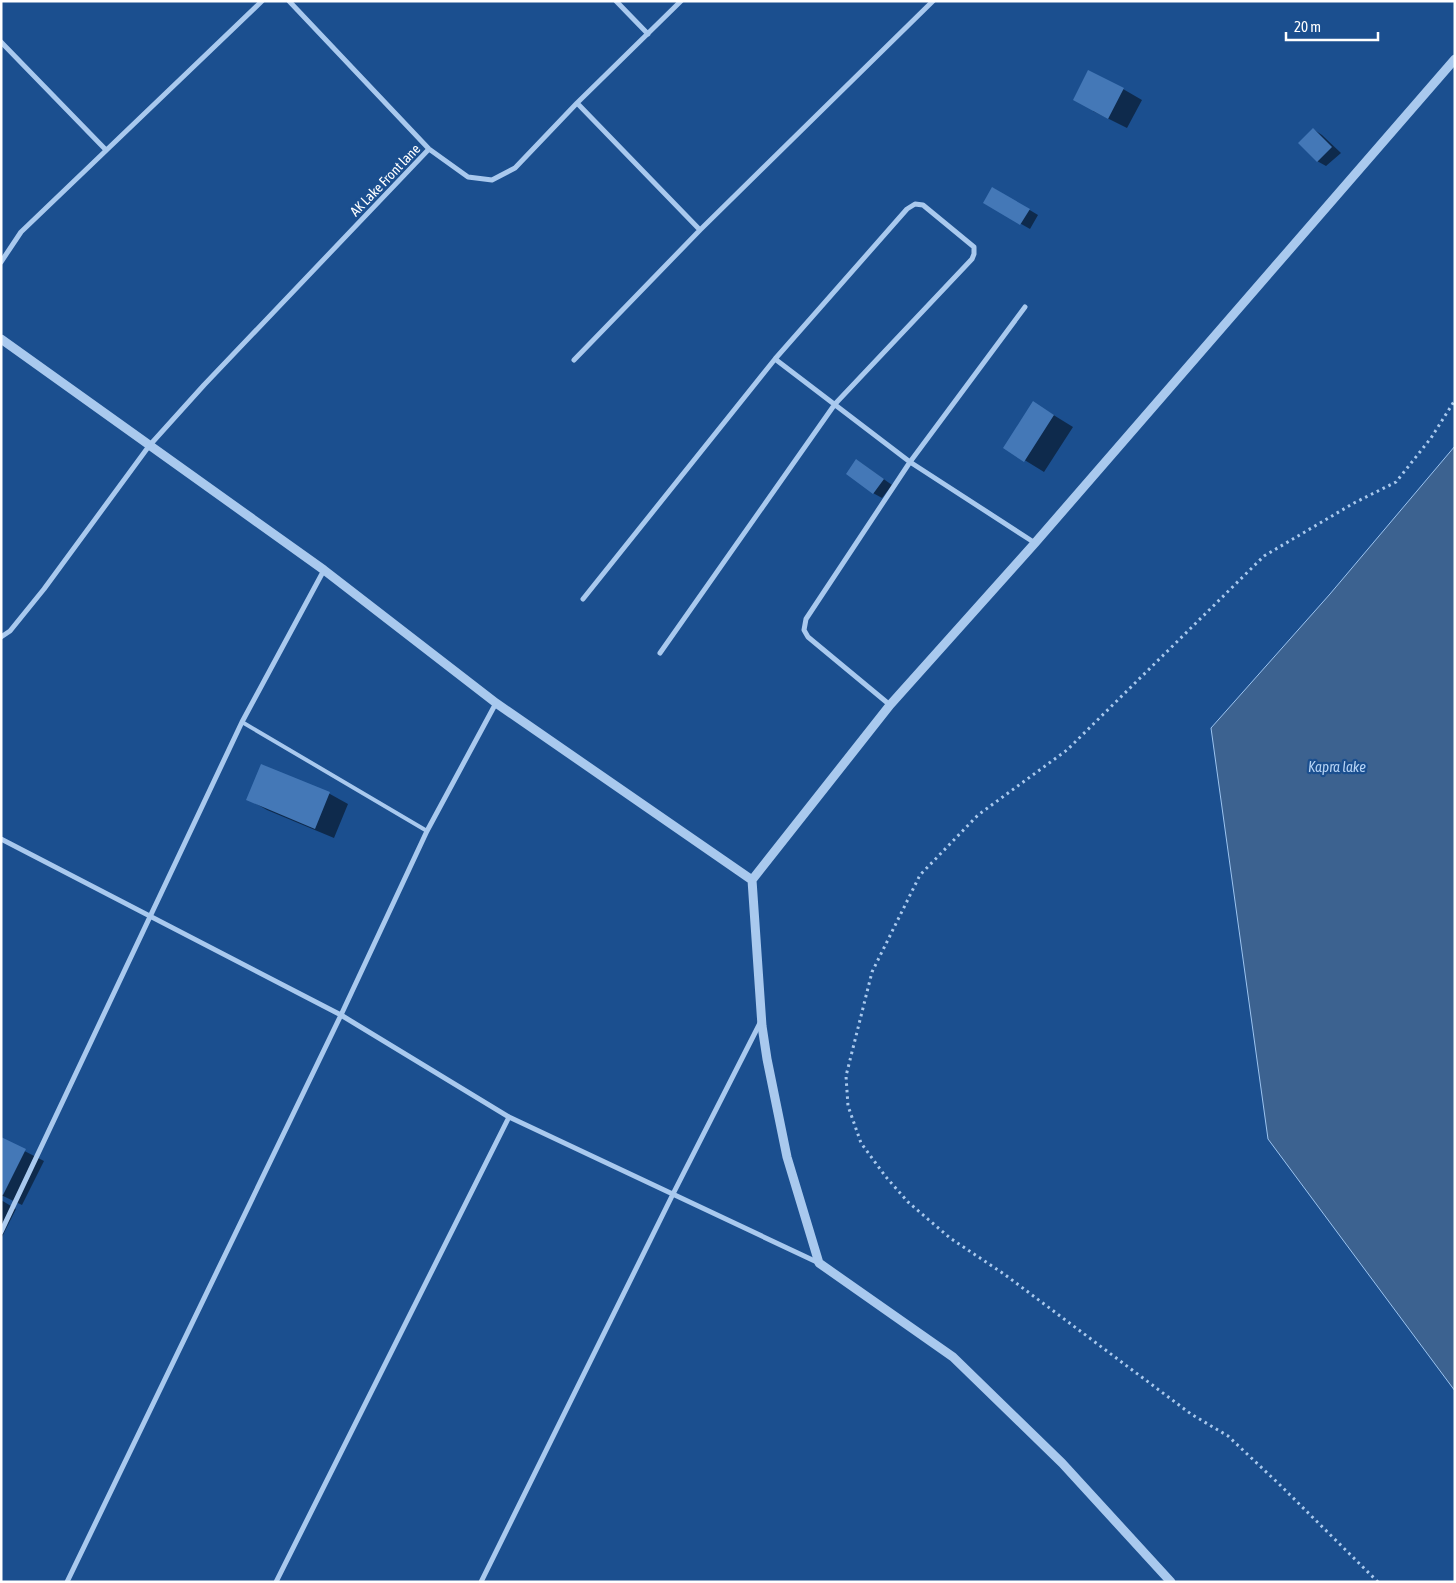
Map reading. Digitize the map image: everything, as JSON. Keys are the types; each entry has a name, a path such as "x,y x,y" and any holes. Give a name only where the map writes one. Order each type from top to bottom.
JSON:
{"street":[{"path":"1,262 21,232 262,1"},
{"path":"289,1 429,148"},
{"path":"616,1 648,34"},
{"name":"AK Lake Front lane","path":"1,637 10,631 44,589 149,446 204,385 429,148 468,177 492,180 515,168 577,103 681,1"},
{"path":"574,360 700,230 933,1"},
{"path":"1,42 105,150"},
{"path":"819,1263 787,1158 767,1059 761,1020 752,880 890,705 1035,543 1455,59"},
{"path":"577,103 700,230"},
{"path":"583,599 775,359 907,209 915,204 923,205 974,247 972,259 835,404 660,653"},
{"path":"890,705 808,636 804,630 806,619 910,462 1025,307"},
{"path":"1,339 324,570 496,703 752,880"},
{"path":"775,359 910,462 1035,543"},
{"path":"1,1232 242,722 324,570"},
{"path":"67,1582 341,1015 427,831 496,703"},
{"path":"1,839 341,1015 509,1116 819,1263 953,1357 1062,1463 1171,1582"},
{"path":"481,1582 761,1020"},
{"path":"276,1582 509,1116"}],"lane":[{"path":"242,722 427,831"}],"path":[{"path":"1378,1582 1228,1436 1192,1414 1004,1274 950,1238 908,1202 886,1177 861,1143 848,1106 846,1076 872,972 920,876 978,815 1068,750 1264,556 1354,503 1396,482 1432,438 1455,400"}],"water":[{"name":"Kapra lake","path":"1455,446 1455,1391 1268,1139 1211,728 1330,594"}],"building":[{"path":"1088,70 1124,88 1108,119 1073,100"},
{"path":"1313,128 1332,147 1317,162 1298,143"},
{"path":"992,187 1030,209 1020,225 983,203"},
{"path":"1033,401 1054,415 1024,462 1003,448"},
{"path":"856,459 884,479 873,494 846,474"},
{"path":"261,764 330,792 315,829 246,800"},
{"path":"1,1137 26,1149 3,1195 1,1194"}]}
